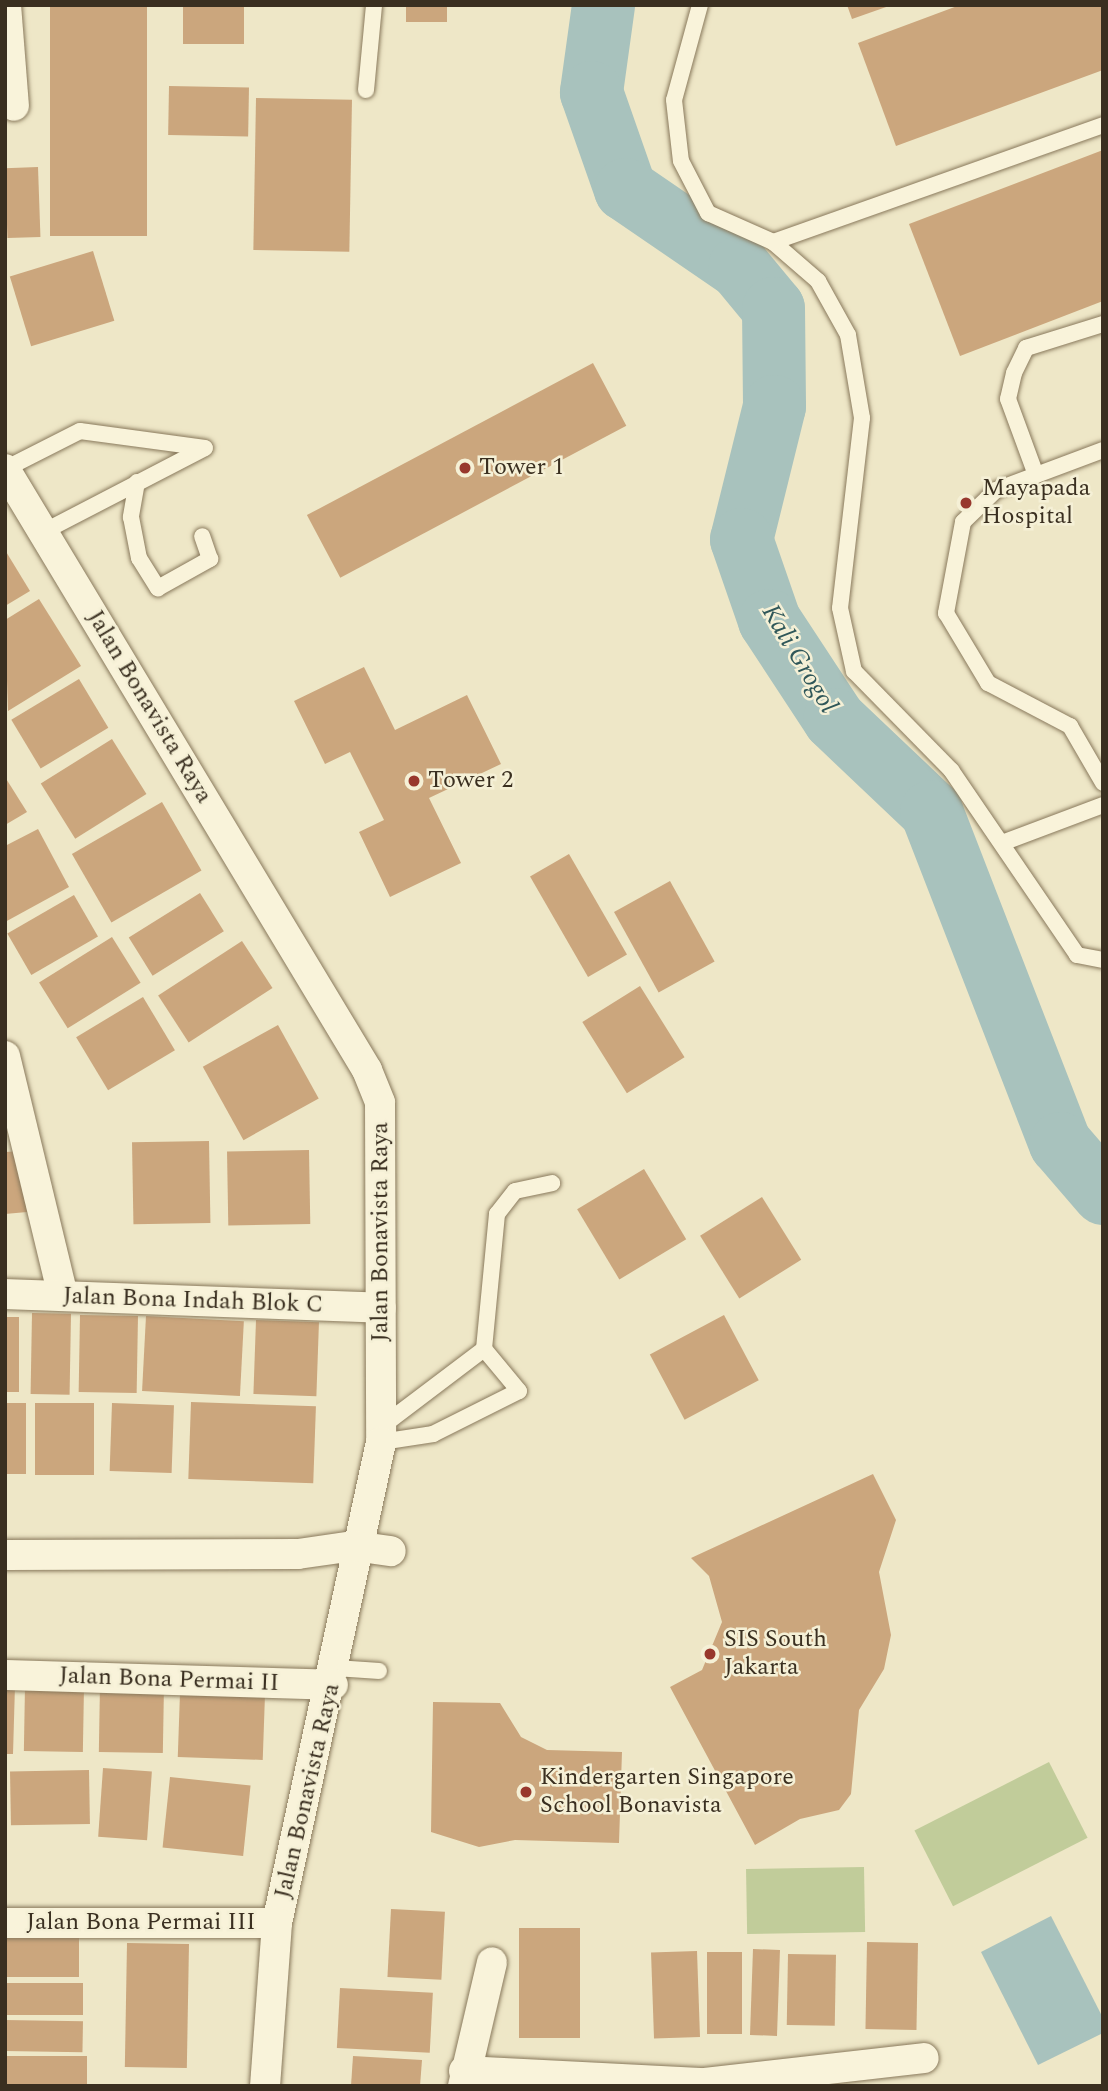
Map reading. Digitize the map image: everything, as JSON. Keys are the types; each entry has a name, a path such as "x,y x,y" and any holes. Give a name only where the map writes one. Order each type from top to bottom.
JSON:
{"street":[{"path":"6,5 14,106"},
{"name":"Jalan Bonavista Raya","path":"5,469 45,531 367,1070 384,1133 381,1434 354,1546 334,1677 277,1923 265,2086"},
{"path":"6,1060 63,1295"},
{"name":"Jalan Bona Indah Blok C","path":"5,1294 381,1308"},
{"path":"5,1555 298,1554 354,1546 391,1551"},
{"name":"Jalan Bona Permai II","path":"5,1675 334,1677"},
{"name":"Jalan Bona Permai III","path":"5,1923 277,1923"},
{"path":"492,1962 463,2078 705,2083 924,2058"}],"lane":[{"path":"366,90 373,5"},
{"path":"699,5 674,100 681,161 708,213 773,242 818,281 848,335 862,418 841,608 854,671 951,770 1077,955 1103,960"},
{"path":"773,242 1103,125"},
{"path":"1036,475 1008,398 1014,373 1026,348 1103,324"},
{"path":"5,469 80,431 205,448 45,531"},
{"path":"1103,450 996,490 963,522 946,613 988,683 1070,726 1103,783"},
{"path":"137,482 131,517 139,558 158,587 210,559 202,536"},
{"path":"1002,843 1103,806"},
{"path":"381,1434 433,1434 519,1391 484,1349 496,1214 515,1191 552,1183"},
{"path":"381,1434 484,1349"},
{"path":"334,1677 379,1671"}],"green space":[{"path":"1049,1762 1088,1838 953,1906 914,1831"},
{"path":"864,1867 865,1932 747,1934 746,1869"}],"water":[{"path":"1051,1916 1103,2018 1103,2033 1038,2065 981,1952"}],"building":[{"path":"50,5 147,5 147,236 50,236"},
{"path":"183,5 244,5 244,44 183,44"},
{"path":"406,5 447,5 447,22 406,22"},
{"path":"847,5 889,5 889,6 852,19"},
{"path":"960,5 1103,5 1103,70 896,146 858,43"},
{"path":"169,86 249,87 248,136 168,135"},
{"path":"256,98 352,100 349,252 253,250"},
{"path":"1103,150 1103,301 960,356 909,224"},
{"path":"38,167 40,237 7,238 5,168"},
{"path":"93,251 114,321 31,346 10,276"},
{"name":"Tower 1","path":"593,363 626,426 340,578 307,515"},
{"path":"5,550 30,591 5,606"},
{"path":"39,599 81,666 8,711 5,620"},
{"name":"Tower 2","path":"364,667 395,730 467,695 501,764 429,798 461,863 390,897 359,832 384,820 350,752 325,764 294,701"},
{"path":"79,679 108,728 41,769 11,720"},
{"path":"112,739 146,794 75,839 41,784"},
{"path":"5,777 27,812 5,825"},
{"path":"162,802 202,870 111,922 72,854"},
{"path":"38,829 69,887 5,922 5,846"},
{"path":"569,854 627,954 588,977 530,876"},
{"path":"670,881 715,961 659,992 614,912"},
{"path":"200,893 224,931 153,976 129,938"},
{"path":"74,895 98,937 31,975 7,934"},
{"path":"112,937 141,983 68,1028 39,983"},
{"path":"242,941 272,988 189,1042 158,995"},
{"path":"640,986 685,1057 627,1093 582,1022"},
{"path":"143,997 175,1050 108,1090 76,1037"},
{"path":"278,1025 319,1098 244,1140 203,1067"},
{"path":"209,1141 210,1223 133,1224 132,1142"},
{"path":"309,1150 310,1224 228,1225 227,1151"},
{"path":"23,1151 27,1212 5,1214 5,1152"},
{"path":"644,1169 686,1239 619,1279 577,1209"},
{"path":"762,1197 801,1260 739,1298 700,1236"},
{"path":"32,1313 71,1314 70,1395 31,1394"},
{"path":"80,1315 138,1316 137,1393 79,1392"},
{"path":"724,1315 759,1380 685,1420 650,1354"},
{"path":"146,1316 244,1321 240,1396 142,1391"},
{"path":"5,1317 19,1317 19,1392 5,1392"},
{"path":"256,1320 319,1322 316,1396 253,1394"},
{"path":"191,1402 316,1406 313,1483 188,1479"},
{"path":"5,1403 26,1403 26,1474 5,1474"},
{"path":"35,1403 94,1403 94,1475 35,1475"},
{"path":"112,1403 174,1405 172,1473 110,1471"},
{"path":"873,1474 896,1520 879,1572 891,1635 884,1669 859,1710 851,1794 839,1810 800,1819 755,1845 670,1687 702,1670 722,1622 709,1576 691,1558"},
{"path":"5,1685 15,1685 13,1754 5,1754"},
{"path":"100,1685 164,1686 163,1753 99,1752"},
{"path":"25,1686 84,1687 83,1752 24,1751"},
{"path":"180,1693 265,1696 263,1760 178,1757"},
{"name":"Kindergarten Singapore School Bonavista","path":"433,1702 500,1703 521,1737 547,1750 622,1752 619,1843 515,1840 479,1847 431,1832"},
{"path":"103,1768 152,1771 147,1840 98,1837"},
{"path":"89,1770 90,1824 11,1825 10,1771"},
{"path":"170,1777 251,1785 243,1856 163,1848"},
{"path":"391,1909 445,1912 441,1980 387,1977"},
{"path":"519,1928 580,1928 580,2038 519,2038"},
{"path":"5,1937 79,1937 79,1977 5,1977"},
{"path":"867,1942 918,1943 916,2030 865,2029"},
{"path":"127,1943 189,1944 187,2068 125,2067"},
{"path":"753,1949 780,1950 777,2036 750,2035"},
{"path":"697,1951 700,2037 654,2039 651,1953"},
{"path":"707,1952 742,1952 742,2034 707,2034"},
{"path":"788,1954 836,1955 835,2026 787,2025"},
{"path":"5,1983 83,1983 83,2015 5,2015"},
{"path":"340,1988 433,1993 430,2053 337,2048"},
{"path":"5,2020 83,2021 82,2052 5,2051"},
{"path":"5,2056 87,2056 87,2084 5,2084"},
{"path":"353,2056 422,2060 420,2086 351,2086"}],"waterway":[{"name":"Kali Grogol","path":"603,5 591,92 625,189 739,267 773,308 774,406 741,539 769,620 834,719 931,811 1060,1143 1103,1193"}],"place":[{"name":"Tower 1","path":"465,468"},
{"name":"Mayapada Hospital","path":"966,503"},
{"name":"Tower 2","path":"414,781"},
{"name":"SIS South Jakarta","path":"710,1654"},
{"name":"Kindergarten Singapore School Bonavista","path":"526,1792"}]}
